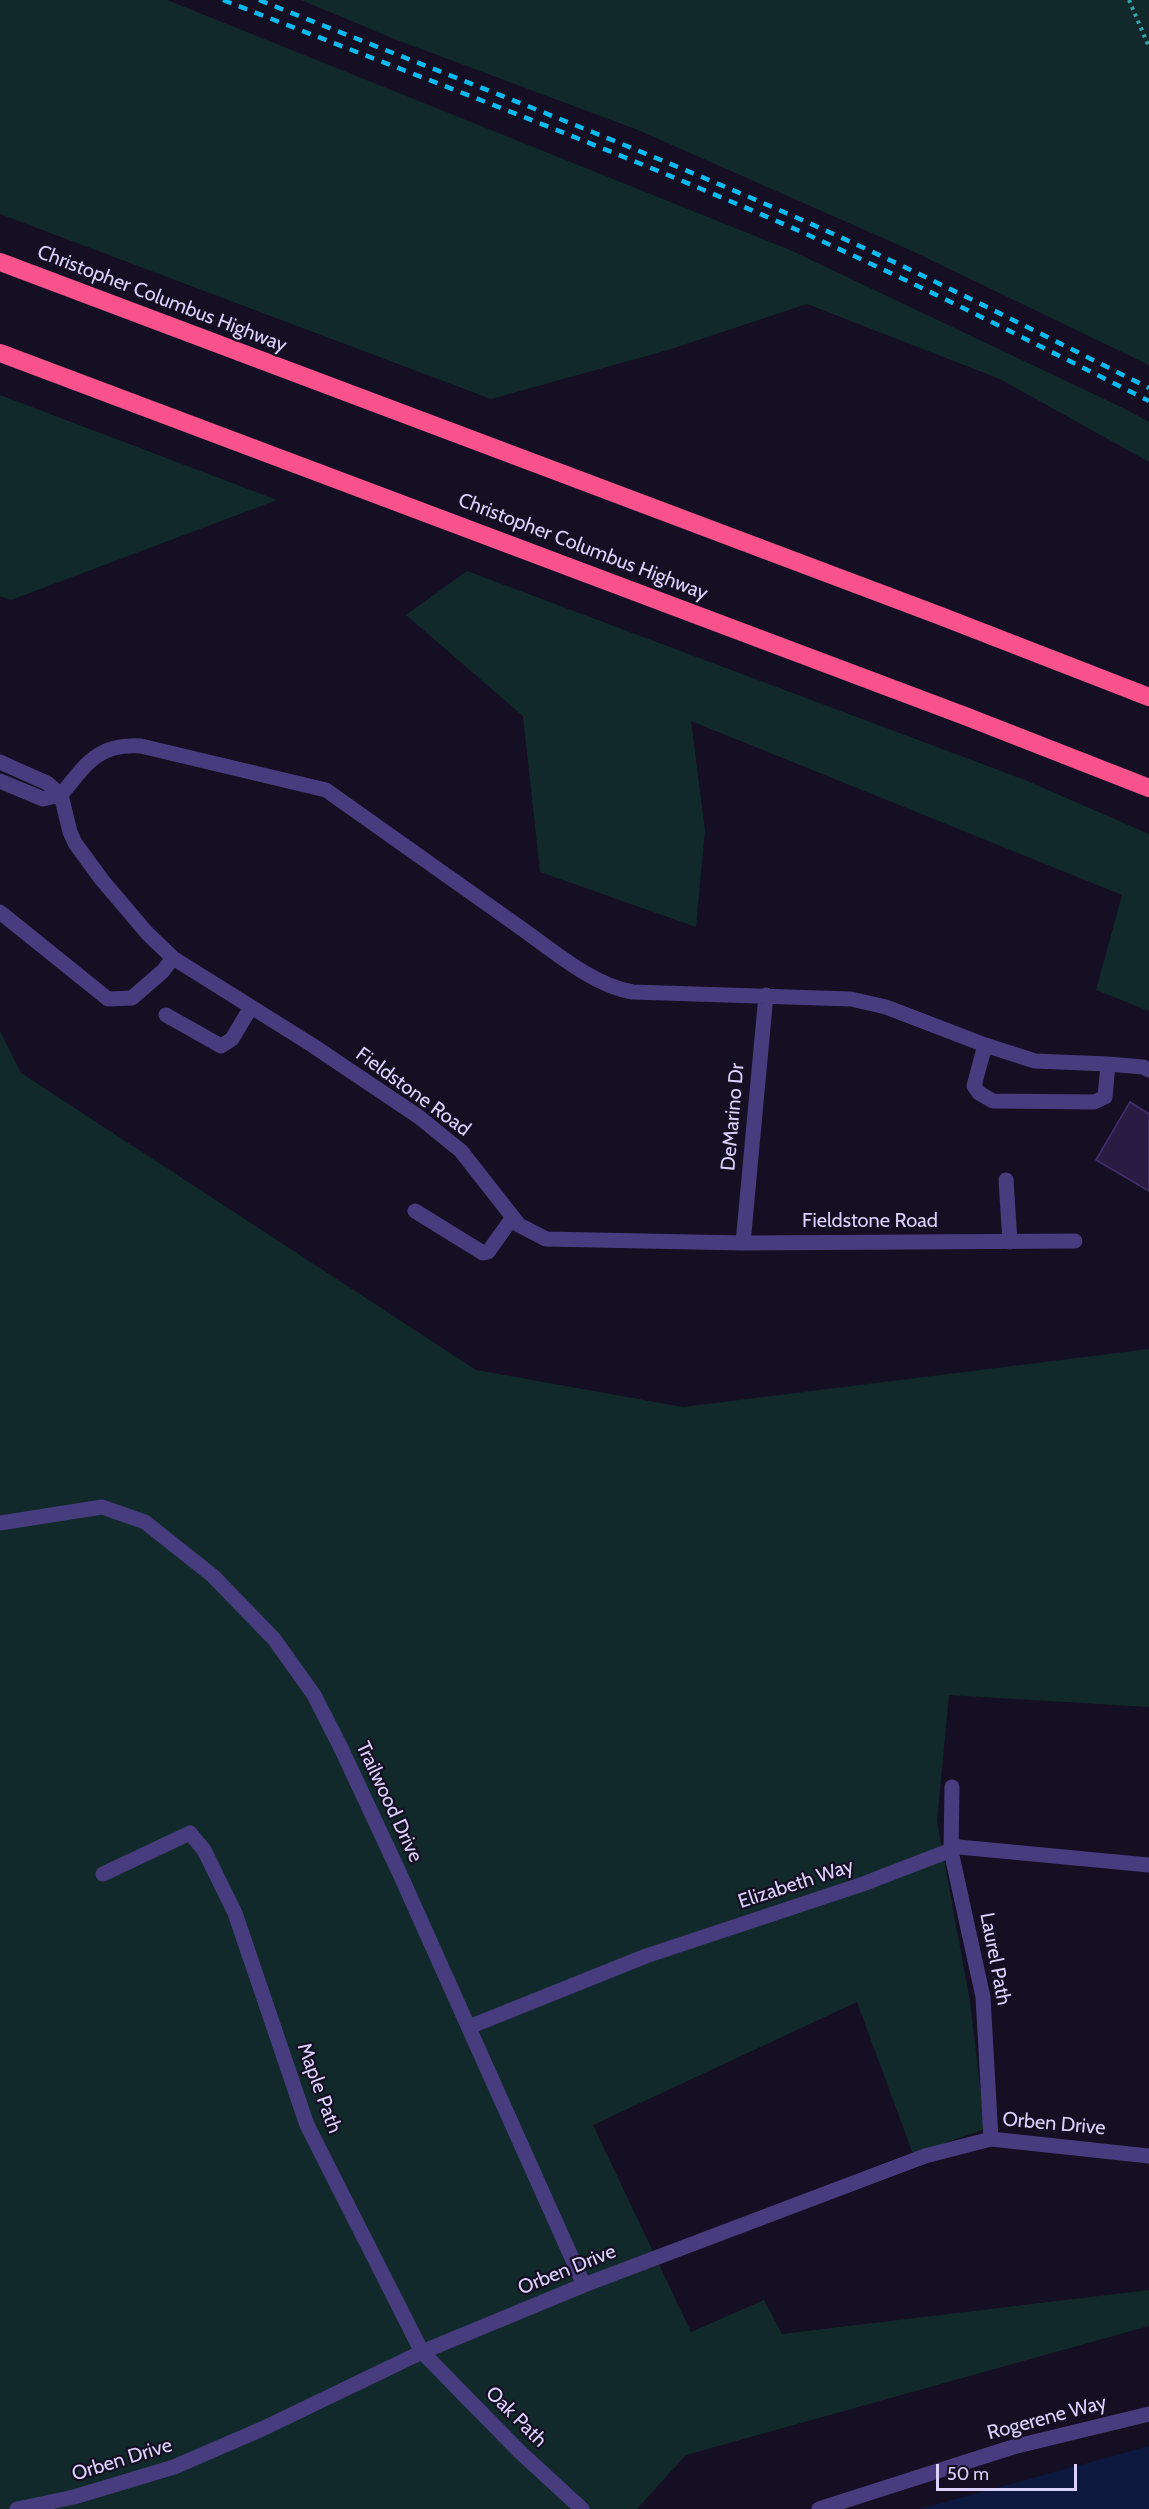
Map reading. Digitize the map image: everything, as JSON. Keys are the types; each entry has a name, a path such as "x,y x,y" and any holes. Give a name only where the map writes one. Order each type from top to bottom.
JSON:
{"highway":[{"name":"Christopher Columbus Highway","path":"0,262 949,619 1149,697"},
{"name":"Christopher Columbus Highway","path":"0,353 922,699 1149,788"}],"street":[{"path":"0,781 43,799 62,795 84,766 96,756 111,748 129,745 326,790 606,984 633,992 851,999 886,1007 1035,1061 1108,1064 1143,1067 1149,1070"},
{"path":"0,762 47,783 62,795"},
{"name":"Fieldstone Road","path":"62,795 70,832 75,843 102,880 147,933 173,958 419,1117 460,1151 519,1225 546,1239 743,1243 1075,1241"},
{"path":"0,912 108,999 132,998 163,971 173,958"},
{"name":"DeMarino Dr","path":"743,1243 766,995"},
{"path":"166,1015 221,1046 232,1039 251,1007"},
{"path":"986,1045 974,1086 979,1093 993,1101 1094,1102 1105,1097 1108,1064"},
{"path":"1006,1180 1010,1242"},
{"path":"415,1211 483,1253 488,1252 513,1217"},
{"name":"Trailwood Drive","path":"0,1523 102,1507 145,1522 213,1576 274,1639 314,1695 336,1739 469,2027 584,2285"},
{"name":"Laurel Path","path":"952,1787 951,1851 983,1997 991,2139"},
{"name":"Maple Path","path":"103,1874 190,1833 204,1850 235,1913 308,2125 422,2352"},
{"name":"Elizabeth Way","path":"469,2027 646,1956 863,1884 959,1847 1149,1865"},
{"name":"Orben Drive","path":"16,2509 74,2497 174,2467 262,2429 422,2352 584,2285 925,2156 991,2139 1149,2156"},
{"name":"Oak Path","path":"422,2352 519,2451 582,2509"},
{"name":"Rogerene Way","path":"819,2509 1013,2447 1149,2414"}],"path":[{"path":"1129,0 1149,47"}],"green space":[{"path":"0,0 167,0 790,250 1149,422 1149,462 1000,379 807,304 668,350 491,399 0,214"},
{"path":"301,0 1149,0 1149,365 910,250 638,130 397,40"},
{"path":"0,395 277,500 11,600 0,596"},
{"path":"467,571 1025,780 1149,834 1149,1011 1096,990 1122,895 691,721 705,830 696,927 540,872 523,716 406,615"},
{"path":"0,1031 21,1073 476,1370 683,1407 1149,1349 1149,1707 949,1695 937,1821 970,2001 985,2129 913,2154 857,2002 593,2125 691,2332 764,2300 782,2334 1149,2290 1149,2326 686,2455 637,2509 0,2509"}],"water":[{"path":"1149,2446 1149,2509 919,2509"}],"building":[{"path":"1130,1102 1149,1114 1149,1191 1096,1160"}],"railway":[{"path":"223,0 578,138 788,226 924,289 1149,401"},
{"path":"259,0 594,133 793,216 928,278 1149,388"}]}
